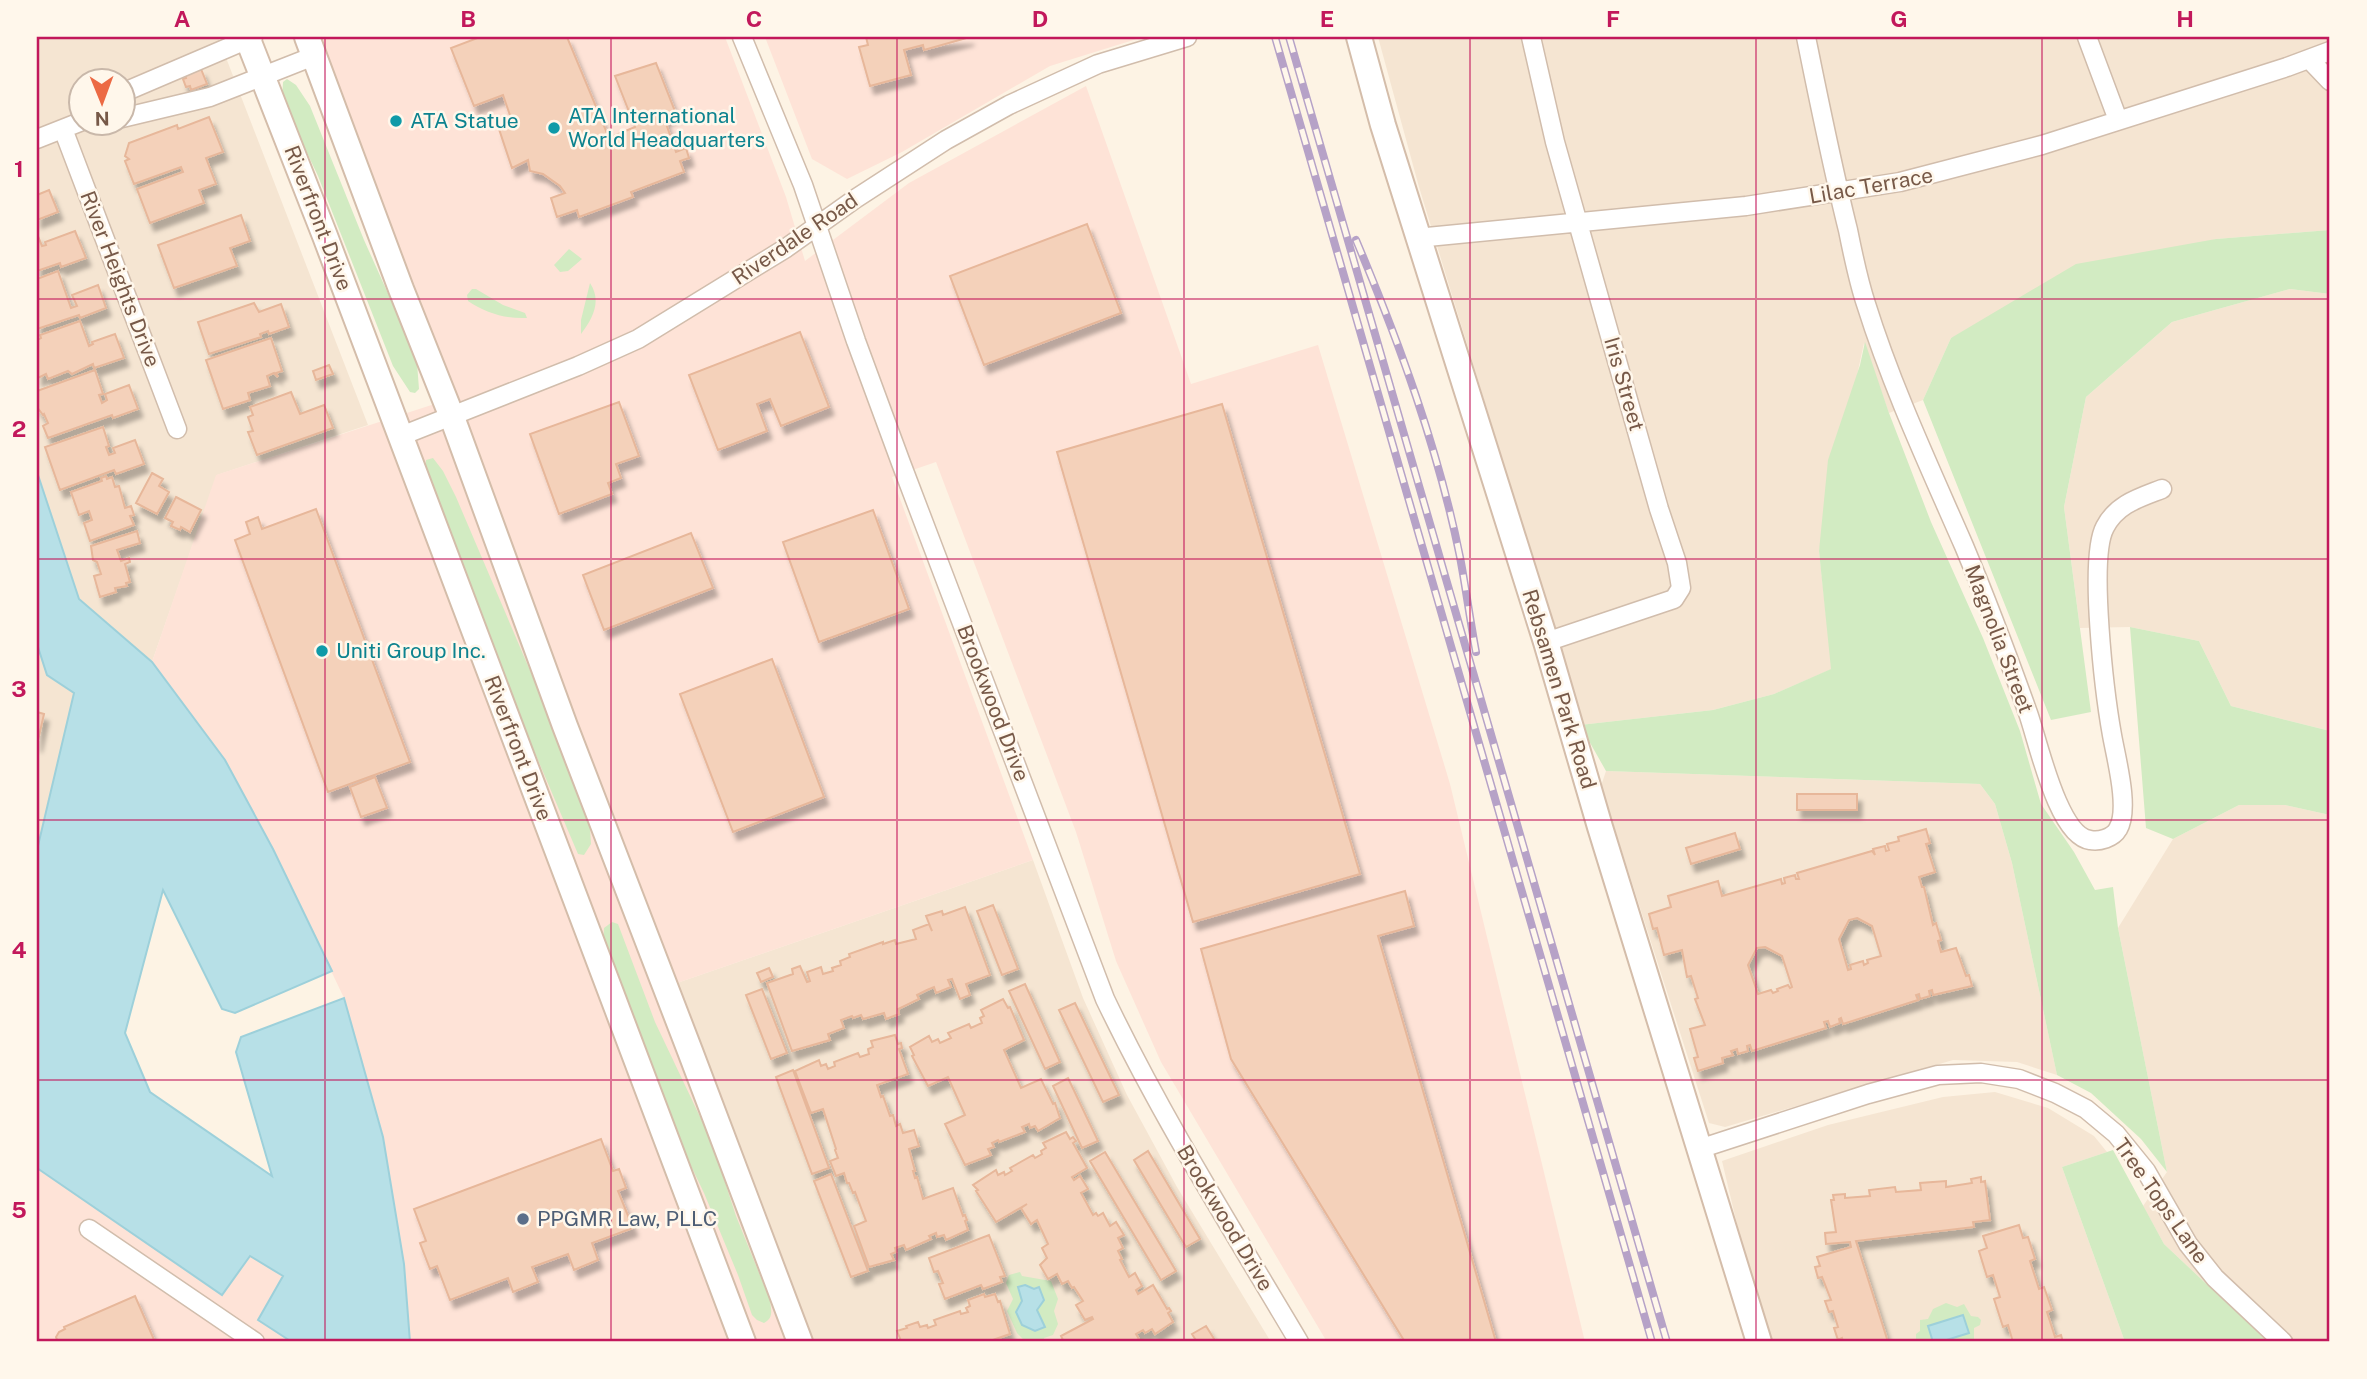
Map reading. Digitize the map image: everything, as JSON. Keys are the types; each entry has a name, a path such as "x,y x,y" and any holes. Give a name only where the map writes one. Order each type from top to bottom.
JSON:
{"street":[{"path":"136,87 249,37"},
{"name":"Riverfront Drive","path":"249,37 743,1342"},
{"name":"Brookwood Drive","path":"742,37 803,185 896,450 1105,999 1174,1132 1299,1342"},
{"name":"Riverdale Road","path":"401,436 578,366 638,339 786,248 946,140 1009,105 1098,64 1187,37"},
{"name":"Rebsamen Park Road","path":"1359,37 1417,238 1546,642 1600,827 1759,1342"},
{"name":"Iris Street","path":"1531,37 1555,142 1659,509 1677,563 1681,588 1674,599 1546,642"},
{"name":"Magnolia Street","path":"1806,37 1864,300 1886,364 2002,640 2059,806 2074,833 2090,841 2108,838 2114,834 2122,815 2122,791 2111,729 2100,626 2098,565 2101,538 2114,514 2129,501 2162,489"},
{"path":"2087,37 2118,120"},
{"path":"136,115 210,97 262,77 310,46 452,417 565,726 691,1051 794,1340"},
{"name":"Lilac Terrace","path":"1417,238 1746,206 1900,183 2042,145 2330,51"},
{"path":"2309,59 2330,81"},
{"path":"37,139 66,128"},
{"name":"River Heights Drive","path":"63,129 177,429"},
{"name":"Tree Tops Lane","path":"1699,1149 1868,1094 1938,1075 1981,1073 2019,1079 2056,1093 2085,1109 2116,1134 2146,1171 2188,1244 2215,1278 2283,1342"},
{"path":"89,1229 255,1342"}],"shaded area":[{"path":"37,37 218,37 368,425 217,475 152,662 79,599 37,472"},
{"path":"318,37 725,37 786,197 805,261 909,183 1086,86 1191,384 1318,345 1450,784 1585,1342 1327,1342 1161,1062 1116,961 1076,832 936,462 892,477 1033,860 677,983 811,1342 410,1342 404,1264 383,1137 344,998 273,849 225,760 152,662 216,475 456,397"},
{"path":"765,37 1143,37 1050,66 902,152 847,179 812,159"},
{"path":"1378,37 2330,37 2330,230 2216,239 1951,338 1923,400 1889,413 1864,343 1819,551 1832,669 1774,694 1713,710 1580,725 1551,619 1419,187"},
{"path":"2290,289 2330,294 2330,731 2231,706 2199,641 2130,627 2080,628 2064,507 2086,397 2172,322"},
{"path":"37,644 47,675 74,693 37,850"},
{"path":"1606,771 1980,784 1995,804 2012,863 2057,1075 2017,1062 1953,1060 1725,1127 1709,1123 1601,786"},
{"path":"2239,805 2285,805 2330,815 2330,1342 2268,1342 2164,1244 2143,1206 2167,1172 2118,928 2173,839"},
{"path":"1033,860 1083,998 1127,1095 1177,1187 1271,1342 811,1342 677,983"},
{"path":"1995,1092 2048,1108 2094,1136 2107,1152 2062,1167 2125,1342 1770,1342 1752,1287 1722,1161 1828,1125 1943,1097"},
{"path":"37,1168 222,1295 250,1256 283,1276 259,1319 292,1342 37,1342"}],"green space":[{"path":"287,79 296,85 310,106 399,318 417,363 419,389 415,393 410,392 393,366 318,176 282,100 283,82"},
{"path":"2330,230 2330,294 2290,289 2172,322 2086,397 2064,507 2091,712 2051,720 1923,400 1951,338 2076,264 2216,239"},
{"path":"569,249 582,259 568,271 560,272 554,265"},
{"path":"590,283 596,303 581,334 581,320"},
{"path":"472,289 525,313 527,318 503,316 475,305 468,301 467,295"},
{"path":"1865,342 1931,522 1983,638 2020,731 2041,804 2074,852 2095,890 2113,887 2118,928 2167,1172 2141,1139 2091,1093 2057,1075 2012,863 1995,804 1980,784 1606,771 1580,725 1713,710 1774,694 1831,669 1819,551 1828,460 1860,365"},
{"path":"433,458 456,497 552,722 590,828 591,844 584,855 578,854 486,638 425,470 426,460"},
{"path":"2130,627 2199,641 2231,706 2330,731 2330,815 2285,805 2239,805 2173,839 2146,828"},
{"path":"612,922 618,924 655,1022 712,1142 736,1216 770,1300 771,1316 764,1323 752,1315 704,1193 657,1095 603,943 604,928"},
{"path":"2113,1150 2164,1244 2268,1342 2125,1342 2062,1167"},
{"path":"1020,1272 1022,1276 1051,1281 1058,1299 1054,1311 1058,1324 1053,1335 1044,1338 1045,1342 1026,1342 1017,1333 1007,1311 1013,1299 1006,1283 1009,1275"},
{"path":"1946,1303 1957,1307 1964,1304 1971,1316 1981,1320 1980,1325 1974,1328 1974,1342 1918,1342 1916,1334 1920,1331 1920,1320 1928,1319 1933,1309"}],"water":[{"path":"37,472 79,599 152,662 225,760 273,849 332,971 235,1013 222,1009 163,890 125,1033 150,1092 272,1176 236,1052 241,1037 344,998 383,1137 404,1264 410,1342 292,1342 258,1320 283,1276 250,1256 222,1295 37,1168 37,850 74,693 47,675 37,644"},
{"path":"1025,1285 1034,1289 1039,1287 1044,1300 1037,1310 1045,1327 1035,1331 1022,1325 1016,1312 1022,1301 1018,1287"},
{"path":"1963,1315 1969,1333 1933,1342 1928,1326"}],"building":[{"name":"ATA International World Headquarters","path":"480,37 567,37 609,138 635,127 615,76 656,63 676,114 664,118 676,152 686,148 689,158 680,161 684,172 631,192 633,197 579,217 577,210 557,217 551,198 565,193 560,186 543,174 530,171 528,160 512,168 499,129 513,124 503,95 474,106 451,48"},
{"path":"866,37 970,37 924,50 923,45 904,50 911,75 870,86 859,47 868,45"},
{"path":"201,69 207,84 191,90 190,86 186,87 183,79 186,78 185,75"},
{"path":"209,117 223,152 206,158 216,184 199,190 204,203 150,223 137,189 183,172 181,167 134,184 125,161 129,159 125,156 129,143 177,125 178,129"},
{"path":"49,190 58,212 37,220 37,195"},
{"path":"241,215 250,241 230,248 237,266 174,288 158,245"},
{"path":"1087,224 1121,313 984,365 950,276"},
{"path":"75,231 86,258 61,267 60,263 37,271 37,234 42,246 46,245 45,242"},
{"path":"58,271 71,308 77,306 72,295 98,285 106,308 37,329 37,279"},
{"path":"254,303 259,312 281,304 289,327 269,334 268,331 260,334 261,337 209,354 198,322"},
{"path":"80,321 89,346 92,342 115,334 124,358 94,368 93,364 72,374 68,371 48,379 46,374 38,378 37,340 41,338 40,335"},
{"path":"800,332 829,407 781,426 770,399 757,404 767,431 718,450 689,375"},
{"path":"271,338 282,371 276,373 278,377 274,373 267,376 270,386 248,393 250,400 223,409 206,360"},
{"path":"329,365 333,374 316,380 313,371"},
{"path":"95,370 103,394 99,395 102,403 107,400 105,394 129,385 138,409 113,418 112,415 48,438 43,426 48,423 37,407 37,391"},
{"path":"291,392 300,414 324,405 333,428 257,455 248,432 253,431 248,417 253,415 250,407"},
{"path":"619,402 639,456 616,464 621,478 608,483 612,494 559,514 530,434"},
{"path":"1222,404 1360,874 1193,922 1057,452"},
{"path":"103,427 109,455 115,453 113,448 135,440 144,464 116,474 114,470 60,490 45,447"},
{"path":"152,473 163,479 159,486 169,492 157,514 136,503"},
{"path":"106,476 107,479 112,477 115,487 119,486 125,508 131,506 134,515 130,516 134,525 90,541 84,523 92,520 89,511 79,515 71,492 102,481 101,478"},
{"path":"176,497 201,510 190,532 171,526 173,522 165,518"},
{"name":"Uniti Group Inc.","path":"316,509 410,762 328,792 235,540 250,534 246,522 258,517 262,529"},
{"path":"873,510 909,609 819,642 783,542"},
{"path":"137,531 140,543 117,550 121,561 129,558 130,562 125,564 130,582 126,583 127,586 115,588 116,592 100,597 94,576 101,574 97,562 93,560 91,546"},
{"path":"691,533 713,588 604,630 583,575"},
{"path":"772,659 824,797 733,832 680,694"},
{"path":"37,712 44,714 37,745"},
{"path":"375,777 387,808 361,817 350,787"},
{"path":"1797,794 1857,794 1857,810 1797,810"},
{"path":"1926,829 1930,843 1926,844 1935,872 1919,877 1933,925 1936,923 1941,952 1956,948 1972,986 1933,995 1932,990 1929,991 1930,996 1920,999 1919,994 1916,995 1918,1000 1843,1024 1841,1018 1840,1023 1830,1027 1828,1021 1824,1022 1826,1028 1752,1051 1750,1045 1747,1046 1748,1051 1738,1054 1737,1049 1731,1051 1733,1055 1722,1058 1723,1063 1698,1071 1694,1058 1698,1057 1690,1029 1705,1025 1695,999 1698,998 1691,976 1687,977 1682,950 1664,955 1657,928 1653,929 1649,914 1671,907 1668,896 1718,881 1722,896 1781,879 1782,884 1785,883 1784,878 1795,875 1796,879 1799,879 1797,873 1872,851 1875,855 1873,849 1885,846 1886,851 1889,850 1887,844 1899,841 1898,837","holes":["1857,918 1872,926 1881,956 1867,960 1868,963 1864,965 1863,961 1850,965 1851,969 1848,970 1839,939 1849,920","1765,947 1782,956 1792,987 1788,985 1773,993 1771,990 1758,994 1748,965 1757,948"]},
{"path":"1735,833 1740,849 1691,864 1686,848"},
{"path":"1405,891 1414,926 1378,936 1496,1342 1405,1342 1231,1059 1201,949"},
{"path":"993,905 1018,969 1002,975 977,911"},
{"path":"965,907 990,975 966,984 970,995 960,999 952,979 948,980 951,987 936,993 934,987 917,995 919,999 898,1009 899,1014 886,1019 884,1013 863,1019 861,1015 852,1016 841,1020 844,1028 828,1034 830,1040 792,1051 767,983 793,974 792,969 800,966 807,982 810,981 807,972 821,967 823,974 833,971 832,968 841,965 840,961 850,957 849,954 883,942 895,940 896,944 916,939 913,930 929,924 932,931 926,916 942,911 943,915"},
{"path":"769,968 773,977 761,982 757,973"},
{"path":"1025,984 1060,1062 1045,1069 1009,991"},
{"path":"762,989 787,1053 771,1059 746,995"},
{"path":"1003,999 1008,1008 1010,1007 1024,1040 1004,1050 1021,1088 1041,1079 1060,1118 1038,1131 1035,1126 1030,1128 1029,1124 1022,1127 1025,1132 992,1143 994,1147 988,1149 991,1155 965,1165 945,1124 965,1115 948,1077 928,1086 910,1047 929,1036 932,1042 938,1039 940,1043 951,1038 948,1033 969,1024 971,1028 982,1023 980,1018 984,1016 981,1010"},
{"path":"1075,1003 1119,1095 1103,1102 1059,1010"},
{"path":"895,1035 898,1044 901,1043 902,1048 899,1049 908,1074 877,1085 881,1097 883,1096 890,1116 893,1115 896,1126 900,1124 903,1133 914,1130 919,1146 909,1149 923,1199 953,1188 967,1220 968,1230 946,1240 944,1235 937,1237 936,1233 929,1236 931,1239 906,1250 904,1245 895,1248 896,1252 891,1254 894,1260 869,1267 854,1226 866,1221 844,1173 836,1176 830,1161 838,1158 823,1109 811,1113 795,1071 819,1060 821,1066 826,1064 828,1069 835,1066 834,1062 858,1053 860,1057 869,1054 868,1049 873,1047 871,1041"},
{"path":"793,1070 829,1168 812,1174 776,1077"},
{"path":"1068,1078 1098,1141 1082,1148 1053,1086"},
{"path":"1066,1132 1070,1139 1073,1137 1076,1141 1073,1143 1087,1168 1072,1177 1074,1180 1080,1176 1088,1189 1081,1193 1093,1215 1103,1213 1110,1226 1116,1222 1124,1235 1118,1238 1123,1248 1118,1251 1122,1259 1120,1260 1129,1277 1135,1273 1142,1286 1136,1290 1138,1294 1153,1285 1167,1309 1171,1311 1168,1313 1173,1322 1155,1334 1152,1329 1145,1333 1143,1330 1136,1334 1139,1339 1132,1342 1064,1342 1061,1336 1093,1319 1092,1317 1085,1320 1076,1305 1083,1301 1074,1287 1072,1288 1068,1281 1062,1284 1057,1274 1048,1279 1040,1265 1047,1258 1042,1248 1048,1244 1037,1220 1031,1224 1021,1208 1027,1204 996,1222 973,1185 996,1170 998,1175 1004,1172 1005,1175 1012,1171 1010,1168 1033,1155 1035,1158 1046,1148 1043,1143"},
{"name":"PPGMR Law, PLLC","path":"601,1139 613,1171 619,1169 626,1188 618,1191 633,1228 592,1243 598,1260 574,1270 568,1254 532,1267 538,1282 513,1292 508,1278 450,1300 437,1266 430,1269 420,1243 426,1241 414,1209"},
{"path":"1148,1151 1200,1239 1186,1247 1134,1160"},
{"path":"1105,1152 1176,1271 1161,1280 1090,1161"},
{"path":"831,1174 868,1271 851,1277 814,1181"},
{"path":"1981,1177 1981,1182 1985,1181 1990,1220 1973,1222 1974,1227 1856,1241 1888,1342 1843,1342 1842,1338 1838,1340 1834,1328 1838,1327 1833,1311 1829,1312 1825,1301 1831,1300 1815,1267 1820,1266 1817,1257 1851,1247 1850,1242 1826,1244 1825,1233 1836,1232 1831,1200 1834,1200 1833,1195 1845,1194 1845,1198 1870,1196 1869,1190 1895,1187 1896,1192 1921,1190 1920,1183 1946,1181 1946,1187 1972,1183 1971,1179"},
{"path":"2019,1225 2023,1238 2028,1237 2035,1259 2030,1261 2039,1289 2044,1287 2052,1310 2047,1312 2055,1337 2061,1335 2063,1342 2013,1342 2008,1325 2003,1327 1994,1299 2000,1297 1993,1275 1987,1277 1979,1251 1987,1248 1983,1236"},
{"path":"989,1235 1005,1276 1000,1277 1002,1282 983,1289 981,1285 945,1299 939,1284 943,1283 938,1271 934,1272 929,1258"},
{"path":"984,1294 985,1297 995,1294 998,1302 1000,1301 1010,1334 987,1342 898,1342 901,1341 897,1331 918,1322 920,1327 927,1325 928,1328 936,1325 934,1320 960,1311 961,1314 968,1312 968,1300"},
{"path":"135,1296 155,1342 58,1342 56,1337 64,1327"},
{"path":"1206,1326 1216,1342 1197,1342 1192,1334"}],"railway":[{"path":"1275,37 1652,1342"},
{"path":"1289,37 1667,1342"},
{"path":"1356,240 1402,356 1441,476 1460,557 1476,652"}],"place":[{"name":"ATA Statue","path":"396,121"},
{"name":"ATA International World Headquarters","path":"554,128"},
{"name":"Uniti Group Inc.","path":"322,651"},
{"name":"PPGMR Law, PLLC","path":"523,1219"}]}
